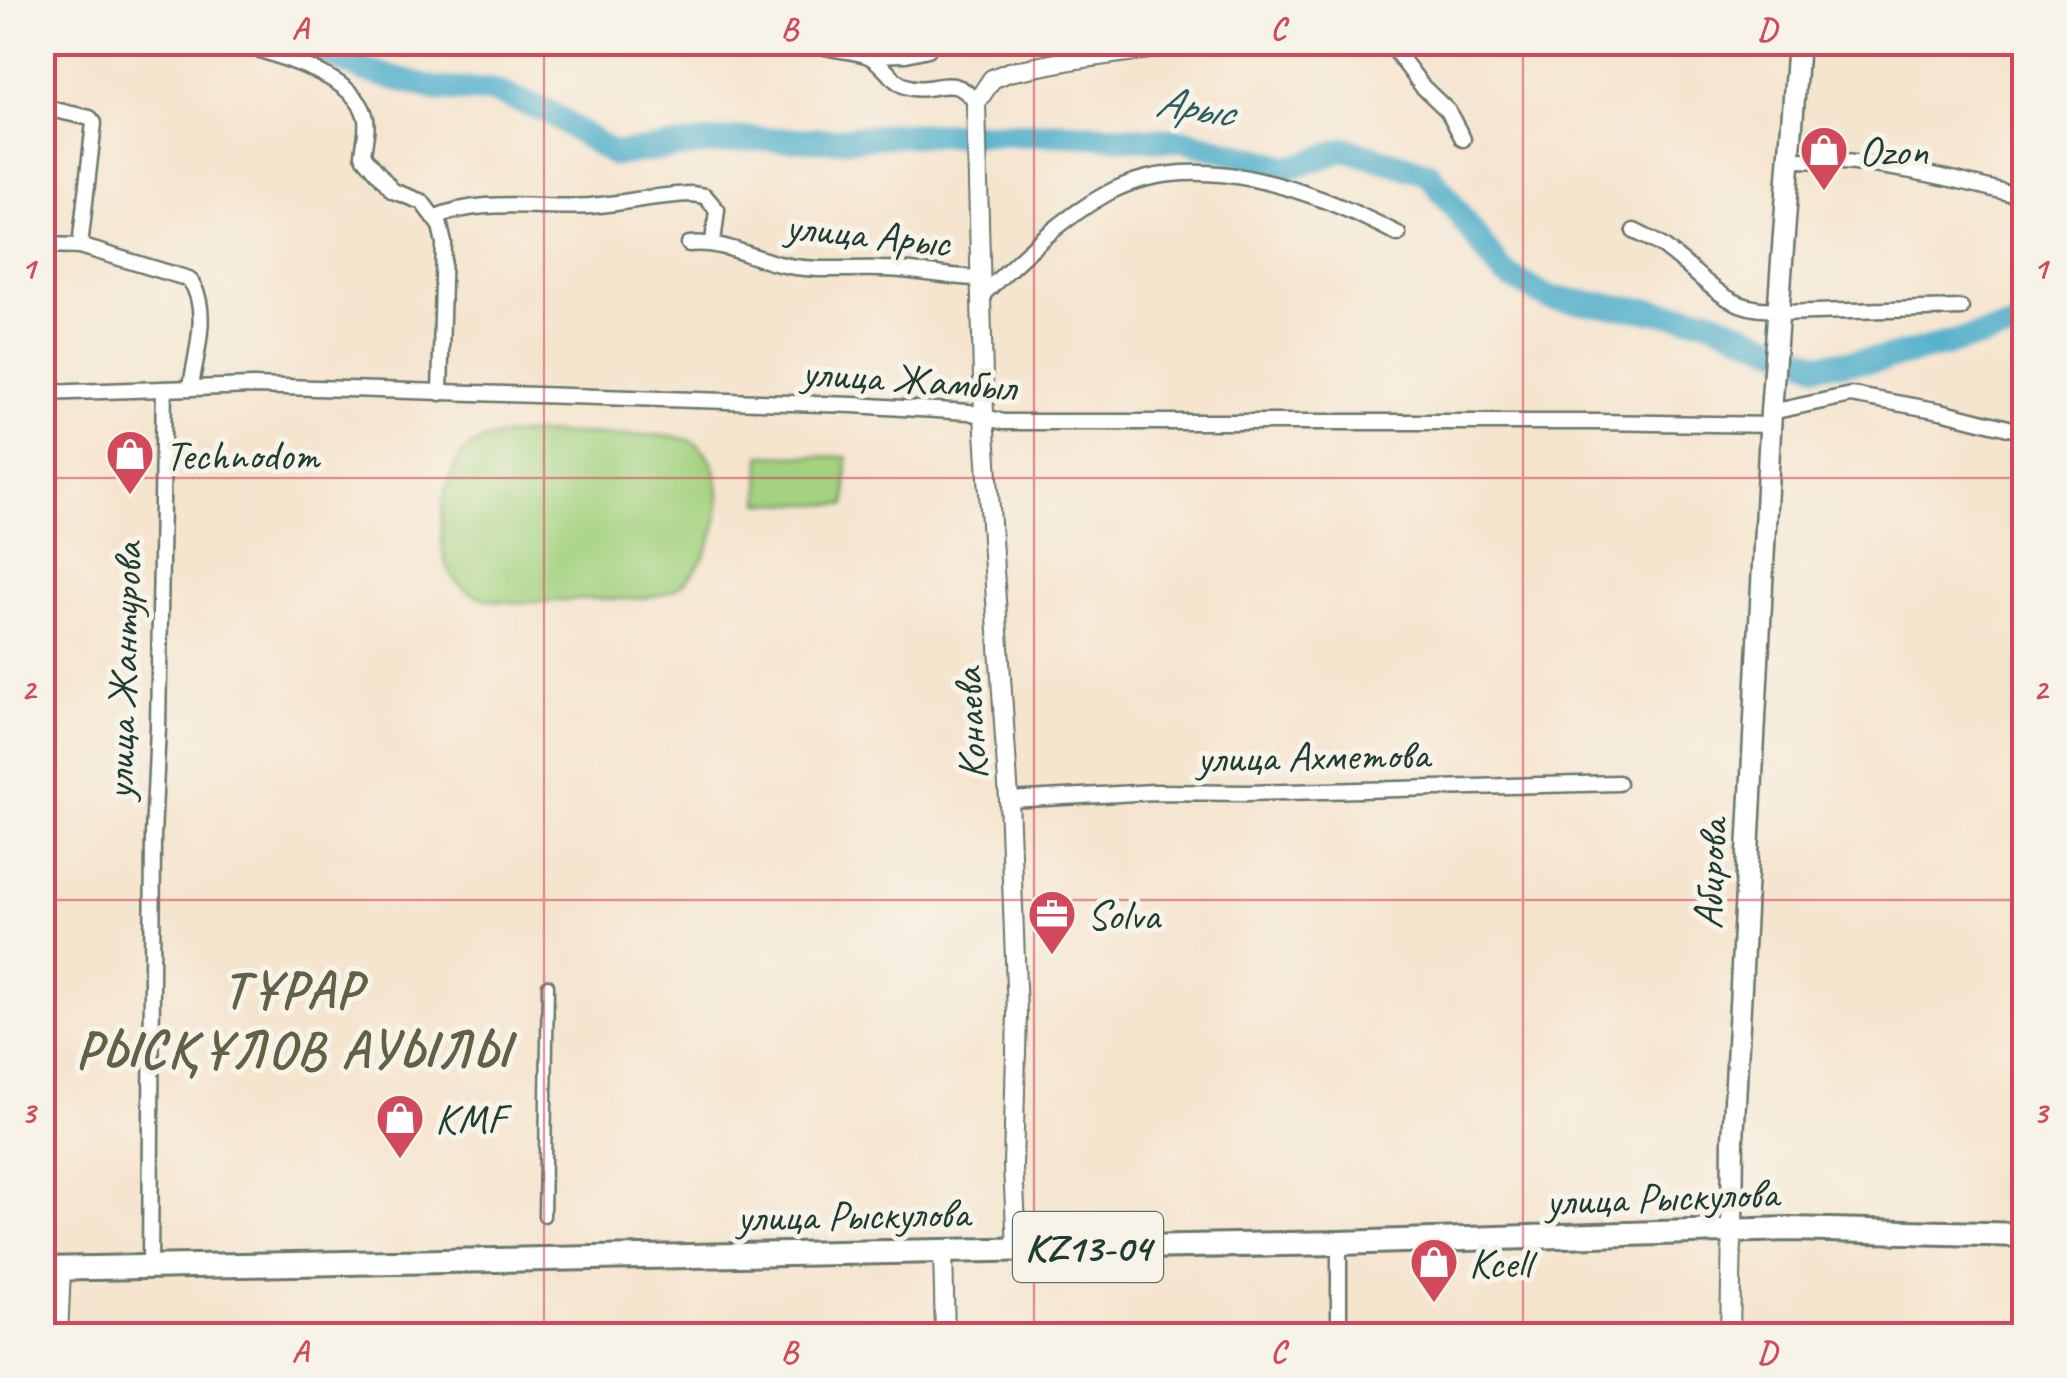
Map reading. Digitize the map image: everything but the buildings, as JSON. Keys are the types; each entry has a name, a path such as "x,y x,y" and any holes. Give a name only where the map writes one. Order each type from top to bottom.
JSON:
{"main road":[{"path":"1778,317 1798,42"},
{"name":"Абирова","path":"1732,1230 1739,1021 1778,317"},
{"name":"улица Рыскулова","path":"52,1269 1339,1244 1732,1230 2024,1235"}],"street":[{"path":"236,42 300,64 352,92 366,117 363,154 393,190 422,202 434,218 444,243 440,393"},
{"path":"810,42 826,49 866,55 928,49"},
{"path":"866,55 901,85 921,88 950,84 968,92 976,103 992,79 1010,72 1199,42"},
{"path":"1389,42 1404,49 1430,94 1448,112 1464,139"},
{"name":"Конаева","path":"976,103 984,416 1009,800 1017,1014 1013,1166 1016,1248"},
{"path":"42,107 90,118 94,123 80,246"},
{"path":"1789,160 1892,165 2024,197"},
{"name":"улица Арыс","path":"689,244 712,242 779,264 806,268 847,272 905,270 982,287 1080,210 1111,191 1182,172 1232,174 1306,192 1398,234"},
{"path":"434,218 480,208 588,206 657,196 705,196 716,210 712,242"},
{"path":"1634,231 1665,247 1716,292 1778,317 1961,308"},
{"path":"42,245 80,246 189,279 198,291 200,318 191,386"},
{"name":"улица Жамбыл","path":"42,392 191,386 440,393 853,405 969,412 1003,422 1121,423 1597,422 1772,415 1851,395 1908,404 2024,432"},
{"name":"улица Жантурова","path":"150,1266 152,836 158,727 164,389"},
{"name":"улица Ахметова","path":"1009,800 1154,792 1246,794 1618,784"},
{"path":"544,1216 548,985"},
{"name":"Абирова","path":"1730,1336 1732,1230"},
{"path":"1339,1244 1339,1336"},
{"path":"943,1250 945,1336"},
{"path":"52,1269 58,1336"}],"green space":[{"path":"516,434 652,435 695,443 709,457 717,475 717,519 711,541 702,561 675,589 631,599 515,602 473,594 457,583 446,565 442,512 451,475 458,459 470,447"},
{"path":"761,455 847,457 846,505 760,503"}],"waterway":[{"name":"Арыс","path":"298,42 364,70 437,89 493,91 547,111 613,154 742,139 1064,134 1184,141 1290,168 1346,149 1429,174 1503,273 1549,298 1705,318 1818,364 1883,359 2024,326"}],"place":[{"name":"Ozon","path":"1824,192"},
{"name":"Technodom","path":"130,496"},
{"name":"Solva","path":"1052,956"},
{"name":"KMF","path":"400,1160"},
{"name":"Kcell","path":"1434,1304"}],"district":[{"name":"ТҰРАР РЫСҚҰЛОВ АУЫЛЫ","path":"293,1019"}]}
